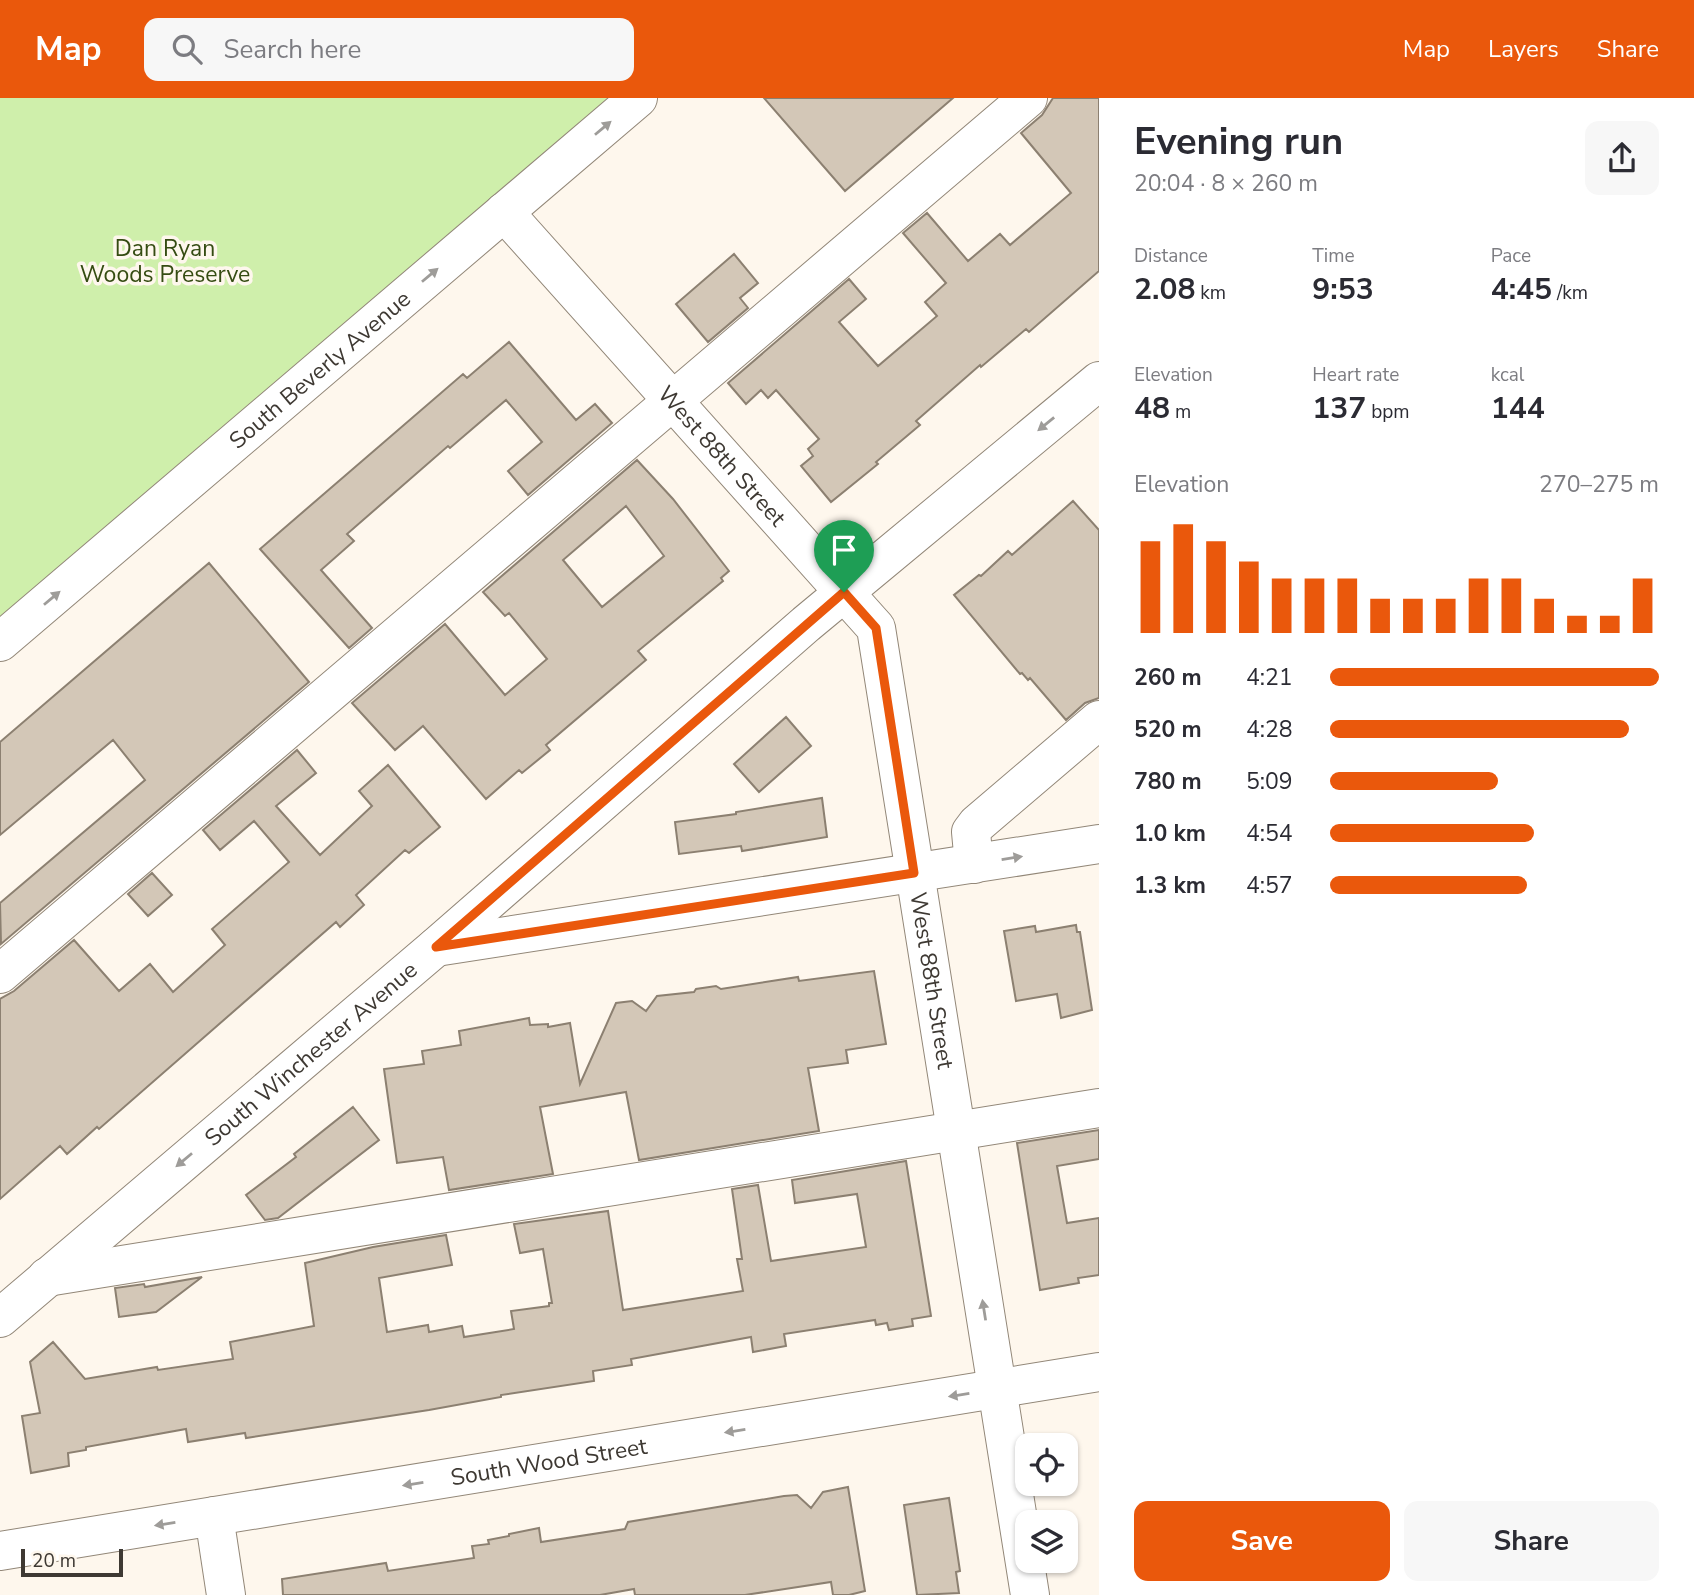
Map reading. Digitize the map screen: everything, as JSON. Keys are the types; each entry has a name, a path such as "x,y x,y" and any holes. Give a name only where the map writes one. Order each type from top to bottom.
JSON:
{"street":[{"name":"South Beverly Avenue","path":"0,642 638,98"},
{"path":"0,974 1028,98"},
{"name":"West 88th Street","path":"504,212 876,628 1030,1595"},
{"name":"South Winchester Avenue","path":"0,1318 436,947 844,592 1099,381"},
{"path":"974,863 971,832 977,824 1099,720"},
{"path":"436,947 1099,844"},
{"path":"47,1277 1099,1108"},
{"name":"South Wood Street","path":"0,1551 1099,1372"},
{"path":"214,1516 226,1595"}],"green space":[{"name":"Dan Ryan Woods Preserve","path":"0,98 611,98 0,617"}],"building":[{"path":"764,98 953,98 845,191"},
{"path":"1053,98 1099,98 1099,271 1029,332 1026,329 981,367 980,365 916,421 920,425 876,462 878,464 831,502 801,466 813,456 808,449 819,439 776,390 768,398 761,390 746,404 728,383 849,279 866,299 839,322 878,366 937,316 925,302 946,283 903,233 927,213 968,261 1000,234 1010,245 1071,193 1021,133 1042,115"},
{"path":"734,254 758,283 740,298 748,308 708,342 676,304"},
{"path":"509,342 576,420 595,404 612,423 528,495 508,471 542,442 506,400 450,448 448,446 347,534 354,541 321,570 372,628 349,648 260,549 463,374 467,378"},
{"path":"637,460 673,499 729,571 721,578 723,581 638,651 646,660 546,745 550,750 522,773 519,770 486,799 423,726 395,750 352,703 445,624 505,695 547,659 509,613 505,616 483,592","holes":["626,506 664,556 602,607 563,560"]},
{"path":"1073,501 1099,530 1099,698 1085,703 1066,720 1030,678 1028,680 1020,674 954,595 981,576 1008,551 1012,555"},
{"path":"209,563 309,682 1,944 0,903 145,780 113,740 0,835 0,742"},
{"path":"786,717 811,746 759,792 734,764"},
{"path":"297,750 316,773 276,806 320,855 372,806 359,791 388,765 440,827 409,853 405,850 356,895 364,905 340,927 336,922 99,1129 97,1127 67,1154 60,1146 0,1199 0,999 14,991 74,940 119,991 150,964 173,992 225,945 212,929 289,862 254,821 220,850 203,830"},
{"path":"822,798 827,837 742,851 741,846 679,854 675,822"},
{"path":"152,873 172,895 148,916 128,894"},
{"path":"1076,925 1077,932 1080,932 1092,1010 1061,1018 1057,994 1016,1001 1004,931 1035,926 1036,932"},
{"path":"874,971 886,1044 846,1050 848,1063 808,1068 819,1131 639,1160 626,1092 540,1107 553,1174 449,1190 443,1157 397,1163 384,1069 424,1064 422,1051 461,1045 459,1031 529,1018 530,1025 548,1024 548,1027 570,1023 580,1084 616,1003 632,1001 646,1011 657,996 694,992 696,989 716,986 721,989 798,977 799,981"},
{"path":"353,1107 379,1140 278,1218 265,1220 246,1195 296,1157 294,1154"},
{"path":"1099,1130 1099,1159 1057,1166 1067,1223 1099,1218 1099,1275 1078,1278 1079,1283 1040,1290 1017,1143"},
{"path":"906,1161 931,1316 912,1319 913,1326 889,1330 887,1323 876,1325 875,1320 784,1334 786,1346 753,1352 751,1337 631,1359 632,1365 593,1371 594,1381 246,1438 245,1433 188,1442 186,1429 86,1447 86,1450 68,1453 69,1466 31,1473 22,1416 40,1413 30,1362 53,1342 85,1379 157,1367 158,1370 233,1359 230,1342 314,1326 305,1263 373,1247 446,1235 452,1265 379,1278 387,1332 428,1325 429,1332 462,1326 464,1337 514,1329 511,1311 549,1306 549,1303 552,1303 543,1249 520,1253 514,1224 608,1211 623,1310 743,1291 737,1259 742,1259 732,1189 758,1185 771,1261 866,1247 857,1194 795,1203 792,1180"},
{"path":"202,1277 156,1312 119,1317 115,1288 144,1284 145,1287"},
{"path":"848,1487 865,1591 849,1595 833,1595 831,1582 745,1595 635,1595 634,1589 600,1595 283,1595 282,1579 386,1563 388,1571 474,1558 472,1546 489,1544 488,1540 539,1528 541,1542 625,1529 628,1522 784,1496 797,1495 811,1508 823,1492"},
{"path":"949,1498 960,1571 956,1572 959,1593 917,1595 904,1505"}],"route":[{"path":"844,592 876,628 914,873 436,947 844,592"}]}
